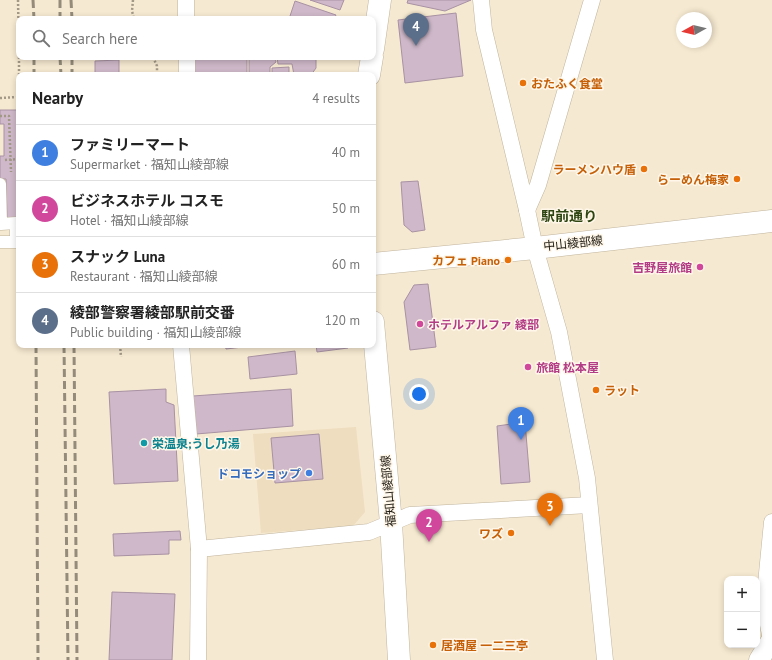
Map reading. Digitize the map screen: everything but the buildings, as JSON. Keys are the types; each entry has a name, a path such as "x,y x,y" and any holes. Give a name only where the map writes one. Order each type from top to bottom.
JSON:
{"main road":[{"path":"376,28 380,0"},
{"path":"370,72 372,60"},
{"name":"中山綾部線","path":"376,264 535,248 772,221"},
{"name":"福知山綾部線","path":"375,348 390,524 399,660"}],"street":[{"path":"186,0 186,16"},
{"path":"481,0 484,30 535,248 559,332 587,478 605,660"},
{"path":"527,210 538,185 592,0"},
{"path":"187,60 187,72"},
{"path":"0,184 0,224 16,223 16,242 0,242"},
{"path":"181,348 199,549 198,660"},
{"path":"199,549 369,532 410,515 589,505"},
{"path":"759,660 772,640 764,604 772,522"}],"path":[{"path":"18,0 18,16"},
{"path":"132,0 133,16"},
{"path":"19,60 19,72"},
{"path":"154,60 157,66 157,72"},
{"path":"0,98 16,97"},
{"path":"0,116 9,116 10,159"},
{"path":"5,160 16,159"},
{"path":"120,348 121,357"}],"shaded area":[{"name":"ドコモショップ","path":"356,427 365,512 353,526 261,533 253,434"}],"railway":[{"path":"33,0 34,16"},
{"path":"60,0 60,16"},
{"path":"71,0 72,16"},
{"path":"34,60 34,72"},
{"path":"60,60 61,72"},
{"path":"72,60 72,72"},
{"path":"36,348 38,660"},
{"path":"64,348 68,660"},
{"path":"74,348 77,660"}],"place":[{"name":"綾部警察署綾部駅前交番","path":"416,46"},
{"name":"おたふく食堂","path":"523,83"},
{"name":"ラーメンハウ盾","path":"644,169"},
{"name":"らーめん梅家","path":"737,179"},
{"name":"カフェ Piano","path":"508,260"},
{"name":"吉野屋旅館","path":"700,267"},
{"name":"ホテルアルファ 綾部","path":"420,324"},
{"name":"旅館 松本屋","path":"528,367"},
{"name":"ラット","path":"596,390"},
{"name":"ファミリーマート","path":"521,440"},
{"name":"栄温泉;うし乃湯","path":"144,443"},
{"name":"ドコモショップ","path":"309,473"},
{"name":"スナック Luna","path":"550,526"},
{"name":"ワズ","path":"511,533"},
{"name":"ビジネスホテル コスモ","path":"429,542"},
{"name":"居酒屋 一二三亭","path":"433,645"}],"district":[{"name":"駅前通り","path":"569,216"}]}
